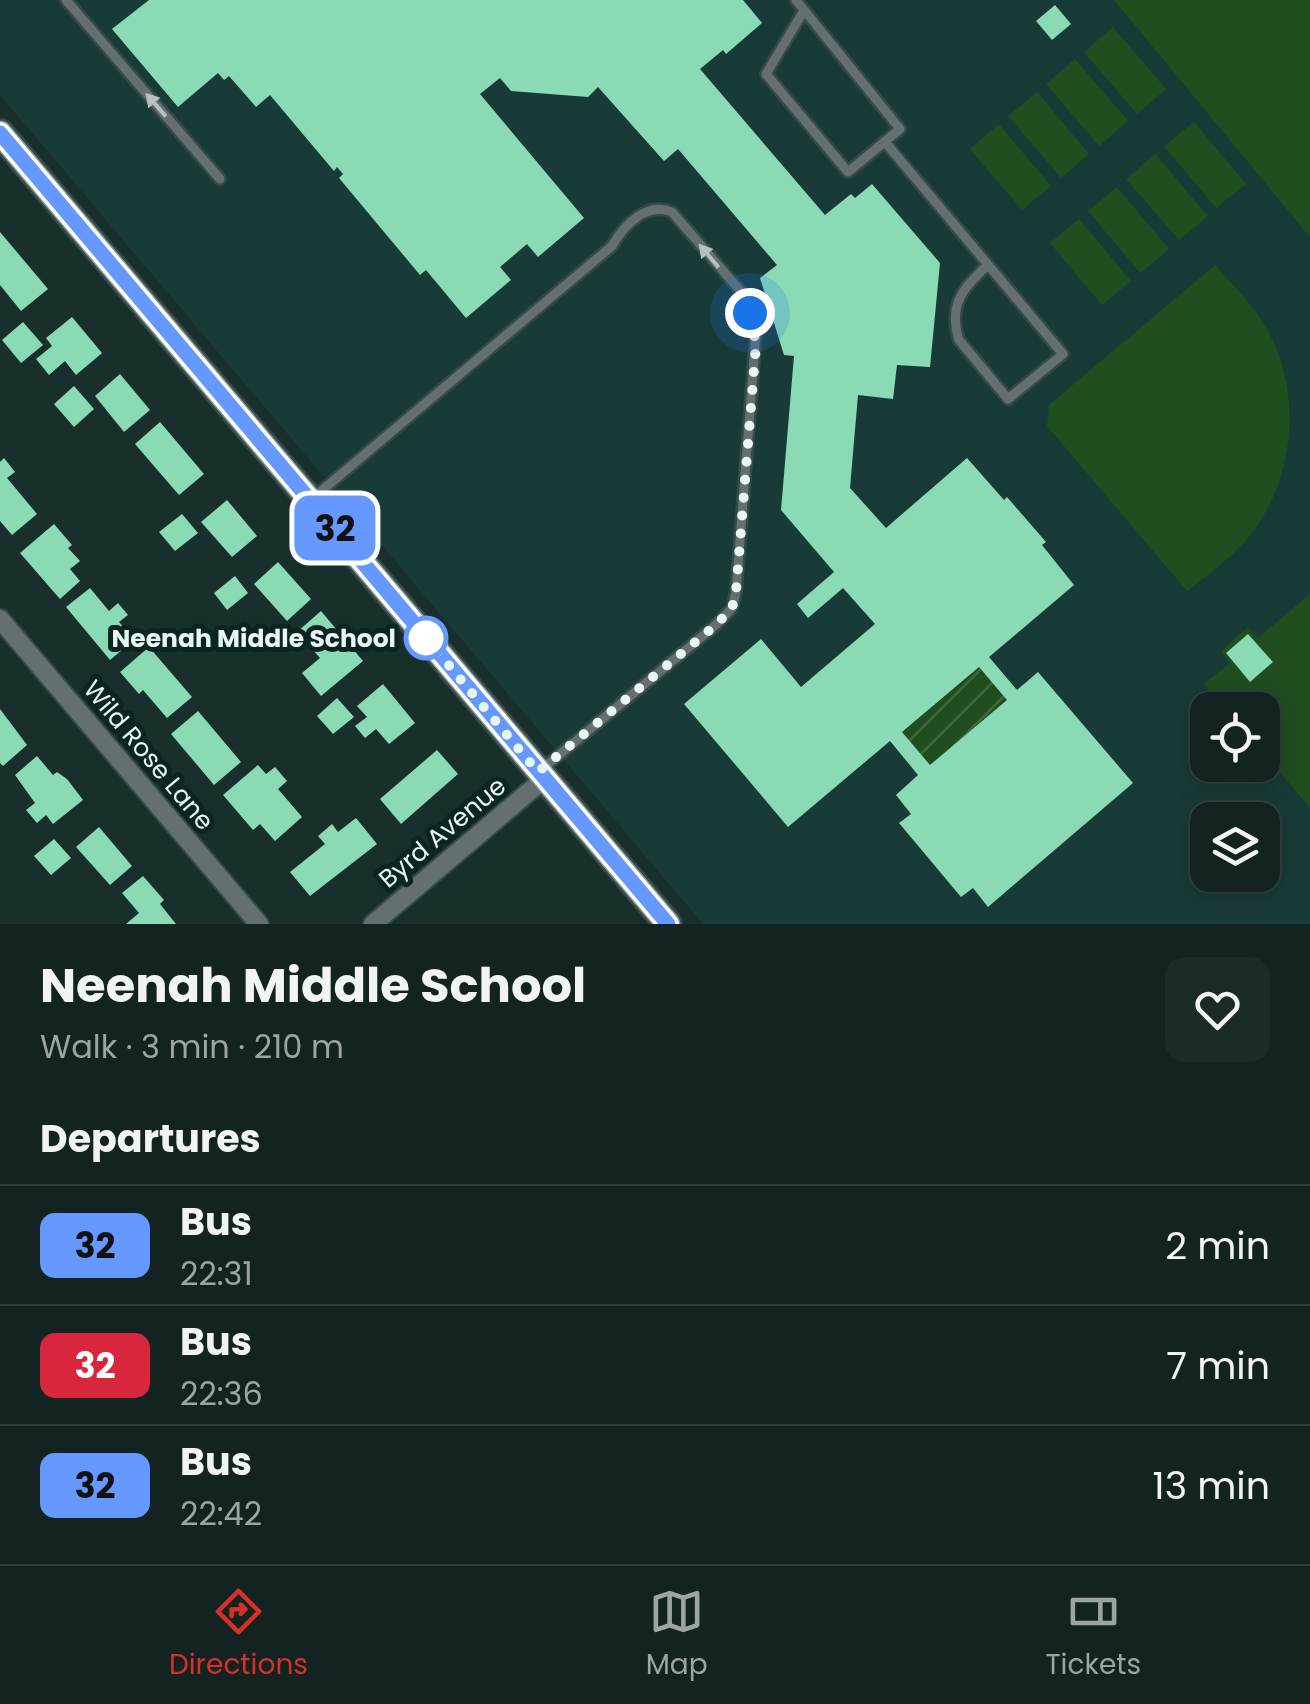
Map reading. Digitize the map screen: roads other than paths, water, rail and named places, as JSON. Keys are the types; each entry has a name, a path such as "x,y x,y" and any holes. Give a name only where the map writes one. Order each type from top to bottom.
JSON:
{"main road":[{"path":"0,132 668,924"}],"street":[{"name":"Wild Rose Lane","path":"0,619 259,924"},
{"name":"Byrd Avenue","path":"373,924 541,776"}],"lane":[{"path":"66,0 220,179"},
{"path":"796,0 900,130 848,172 766,74 803,12"},
{"path":"884,142 988,265 1063,354 1008,399 959,340 956,330 954,310 958,298 964,286 988,265"},
{"path":"311,500 612,246 618,234 646,211 666,208 744,295 756,345 732,608 541,776"}],"place":[{"name":"Neenah Middle School","path":"426,638"}]}
